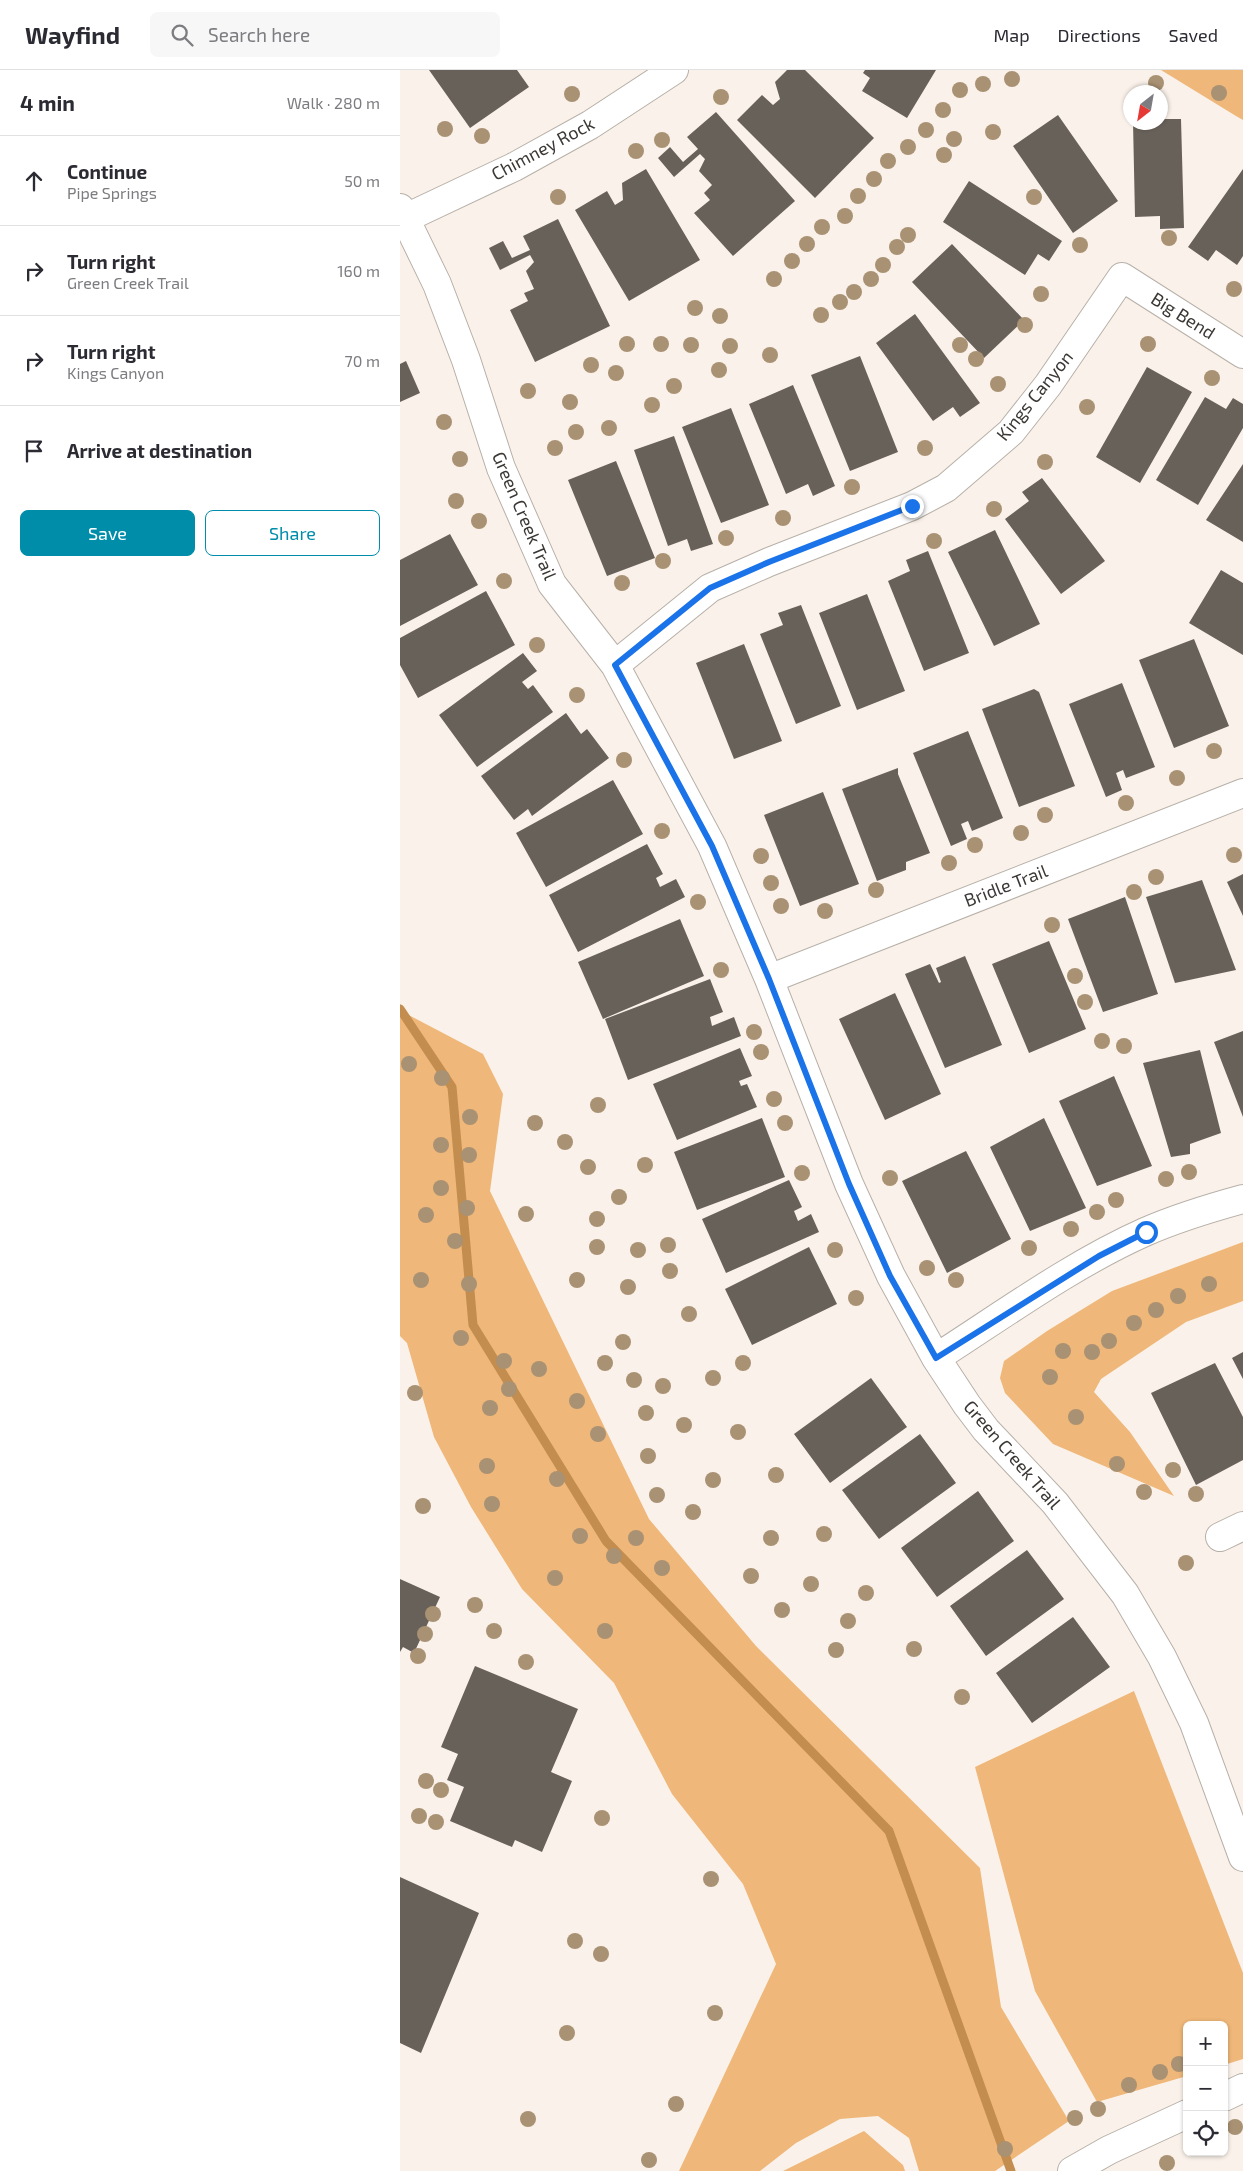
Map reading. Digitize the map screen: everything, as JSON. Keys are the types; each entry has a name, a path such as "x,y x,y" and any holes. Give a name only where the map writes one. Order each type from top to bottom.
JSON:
{"street":[{"name":"Chimney Rock","path":"403,213 514,167 590,125 674,70"},
{"name":"Green Creek Trail","path":"403,213 440,292 466,360 501,468 552,584 615,665 712,846 769,979 849,1184 890,1276 936,1358 967,1405 986,1430 1055,1503 1125,1594 1162,1657 1194,1723 1243,1857"},
{"name":"Kings Canyon","path":"615,665 710,588 769,562 912,506 946,488 1011,432 1048,385 1122,277"},
{"name":"Big Bend","path":"1122,277 1243,354"},
{"name":"Bridle Trail","path":"769,979 1243,793"},
{"path":"936,1358 1099,1256 1146,1232 1205,1210 1243,1199"},
{"path":"1228,2095 1243,2088"},
{"path":"1075,2169 1183,2116"}],"shaded area":[{"path":"1161,70 1243,70 1243,120 1236,116"},
{"path":"400,1003 401,1011 483,1054 503,1094 490,1191 649,1519 756,1646 980,1868 1001,2007 1069,2121 995,2171 919,2171 909,2138 878,2116 840,2119 796,2143 760,2171 679,2171 776,1964 743,1884 672,1794 614,1683 522,1589 471,1507 434,1437 407,1343 400,1336"},
{"path":"1243,1242 1243,1301 1186,1322 1101,1379 1094,1392 1130,1432 1174,1496 1053,1444 1005,1393 1000,1378 1004,1361 1047,1331 1112,1291"},
{"path":"1134,1691 1243,1973 1243,2059 1228,2064 1228,2021 1183,2021 1183,2077 1097,2102 1035,1991 975,1767"},
{"path":"864,2131 903,2165 905,2171 783,2171"}],"building":[{"path":"429,70 517,70 529,87 470,128"},
{"path":"787,70 805,70 874,138 815,198 737,120 762,95 773,105 780,99 775,82"},
{"path":"865,70 936,70 907,118 862,91 870,78 863,73"},
{"path":"716,112 795,201 733,256 694,213 710,200 704,193 712,185 699,171 705,159 700,154 674,177 658,158 670,147 683,162 698,149 687,137"},
{"path":"1058,115 1118,201 1073,233 1013,146"},
{"path":"1168,119 1181,119 1184,228 1160,229 1160,216 1135,217 1133,130 1168,130"},
{"path":"646,169 700,260 629,301 575,210 607,191 615,205 623,200 622,183"},
{"path":"1243,169 1243,256 1237,265 1216,250 1208,261 1188,247"},
{"path":"969,181 1062,241 1049,261 1038,254 1025,275 943,222"},
{"path":"558,219 610,326 535,362 510,310 528,301 524,293 534,289 526,271 534,262 530,255 500,270 489,248 503,241 512,258 530,250 523,236"},
{"path":"952,244 1024,320 984,358 912,282"},
{"path":"915,314 980,403 960,417 953,407 933,421 876,343"},
{"path":"860,356 898,452 850,471 811,375"},
{"path":"406,361 420,393 400,402 400,364"},
{"path":"1147,367 1192,392 1140,483 1096,457"},
{"path":"793,385 835,486 813,496 808,484 786,494 749,404"},
{"path":"1205,397 1226,409 1233,398 1243,404 1243,428 1198,505 1156,480"},
{"path":"731,408 769,505 721,523 682,427"},
{"path":"674,436 713,544 691,551 687,539 668,546 634,450"},
{"path":"616,461 655,558 607,576 568,480"},
{"path":"1243,464 1243,542 1206,520"},
{"path":"1042,478 1105,561 1061,594 1005,519 1029,501 1022,492"},
{"path":"995,530 1040,624 994,646 948,552"},
{"path":"450,534 478,585 400,626 400,560"},
{"path":"928,551 969,653 924,671 888,581 910,571 906,560"},
{"path":"1221,570 1243,583 1243,655 1189,623"},
{"path":"486,591 515,645 418,698 400,665 400,638"},
{"path":"867,594 905,691 857,710 819,613"},
{"path":"801,605 841,706 796,724 760,634 783,625 778,613"},
{"path":"1194,639 1229,726 1174,748 1139,660"},
{"path":"744,644 782,741 734,759 696,663"},
{"path":"523,653 537,671 522,682 528,689 533,685 553,712 477,767 439,715"},
{"path":"1122,683 1155,767 1126,778 1123,770 1116,773 1122,790 1106,797 1069,704"},
{"path":"1034,689 1039,692 1075,786 1019,807 982,709"},
{"path":"566,713 581,734 587,729 609,758 532,816 528,809 514,820 481,776"},
{"path":"968,731 1003,818 972,831 968,821 961,824 967,839 951,846 913,753"},
{"path":"898,768 898,774 930,853 906,862 906,870 877,881 842,789"},
{"path":"613,780 643,834 546,887 516,833"},
{"path":"823,792 859,884 800,906 764,815"},
{"path":"647,844 663,874 656,878 660,887 676,879 685,897 578,952 549,895"},
{"path":"1243,874 1243,916 1227,882"},
{"path":"1202,880 1236,970 1175,983 1146,897"},
{"path":"1125,897 1158,994 1103,1012 1068,919"},
{"path":"680,919 704,976 603,1019 578,962"},
{"path":"1049,941 1086,1029 1029,1053 992,964"},
{"path":"965,956 1002,1045 945,1068 905,974 930,964 939,983 941,982 936,968"},
{"path":"710,979 723,1012 710,1017 712,1026 734,1017 741,1036 628,1080 605,1019"},
{"path":"895,993 941,1094 885,1120 839,1019"},
{"path":"1243,1031 1243,1117 1214,1042"},
{"path":"740,1048 752,1076 739,1081 741,1086 747,1084 757,1107 677,1140 653,1084"},
{"path":"1200,1050 1221,1133 1190,1144 1190,1154 1171,1157 1143,1063"},
{"path":"1114,1076 1152,1166 1097,1186 1059,1101"},
{"path":"762,1118 785,1177 697,1210 674,1152"},
{"path":"1044,1118 1086,1208 1030,1231 990,1147"},
{"path":"966,1151 1011,1239 947,1273 902,1181"},
{"path":"789,1180 802,1207 794,1211 798,1221 811,1214 819,1232 726,1273 702,1219"},
{"path":"809,1247 837,1304 752,1345 725,1289"},
{"path":"1243,1352 1243,1379 1232,1358"},
{"path":"1215,1363 1243,1417 1243,1460 1196,1485 1151,1393"},
{"path":"871,1378 907,1427 830,1483 794,1434"},
{"path":"920,1434 956,1483 879,1539 842,1490"},
{"path":"978,1491 1014,1541 937,1597 901,1548"},
{"path":"1027,1550 1064,1599 986,1656 950,1606"},
{"path":"400,1579 440,1597 414,1653 403,1647 400,1652"},
{"path":"1073,1617 1110,1667 1032,1723 996,1673"},
{"path":"475,1666 578,1709 551,1772 572,1781 542,1852 515,1840 512,1847 450,1821 464,1787 447,1780 458,1754 441,1747"},
{"path":"400,1877 479,1913 421,2053 400,2043"}],"waterway":[{"path":"400,1009 452,1087 473,1325 606,1541 889,1831 1011,2171"}],"route":[{"path":"912,506 769,562 710,588 615,665 712,846 769,979 849,1184 890,1276 936,1358 1099,1256 1146,1232"}]}
